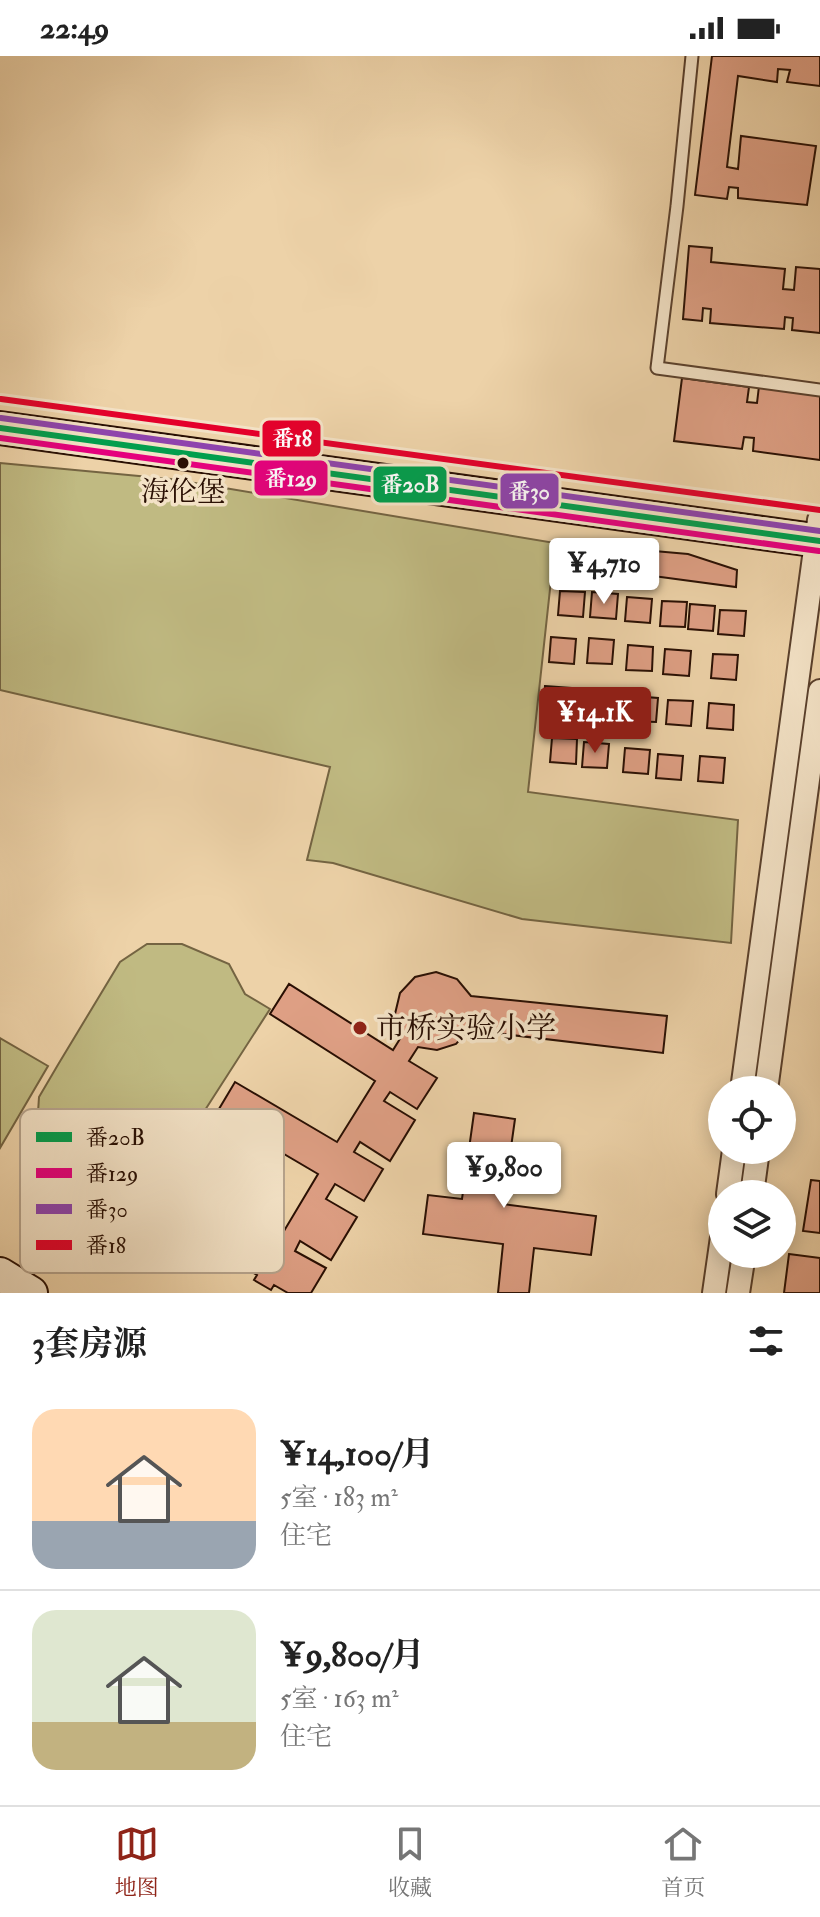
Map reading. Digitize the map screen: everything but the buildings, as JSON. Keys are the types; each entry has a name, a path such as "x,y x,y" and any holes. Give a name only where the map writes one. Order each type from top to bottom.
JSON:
{"street":[{"path":"0,409 819,531"},
{"path":"0,428 819,531"},
{"path":"744,1076 819,531"},
{"path":"768,1076 820,691"},
{"path":"714,1293 718,1268"},
{"path":"738,1293 742,1268"},
{"path":"0,1274 31,1293"}],"lane":[{"path":"692,56 657,368 820,390"}],"shaded area":[{"path":"0,463 171,479 555,543 528,792 738,820 731,943 522,919 333,863 307,860 330,767 0,690"},
{"path":"147,944 182,944 229,964 245,994 270,1009 206,1109 38,1109 39,1097 120,962"},
{"path":"0,1038 48,1066 20,1109 0,1148"}],"transit line":[{"name":"番18","path":"1,399 820,510"},
{"name":"番30","path":"1,418 820,531"},
{"name":"番20B","path":"0,428 820,541"},
{"name":"番129","path":"0,438 819,551"}],"place":[{"name":"海伦堡","path":"183,463"},
{"name":"市桥实验小学","path":"360,1028"}]}
